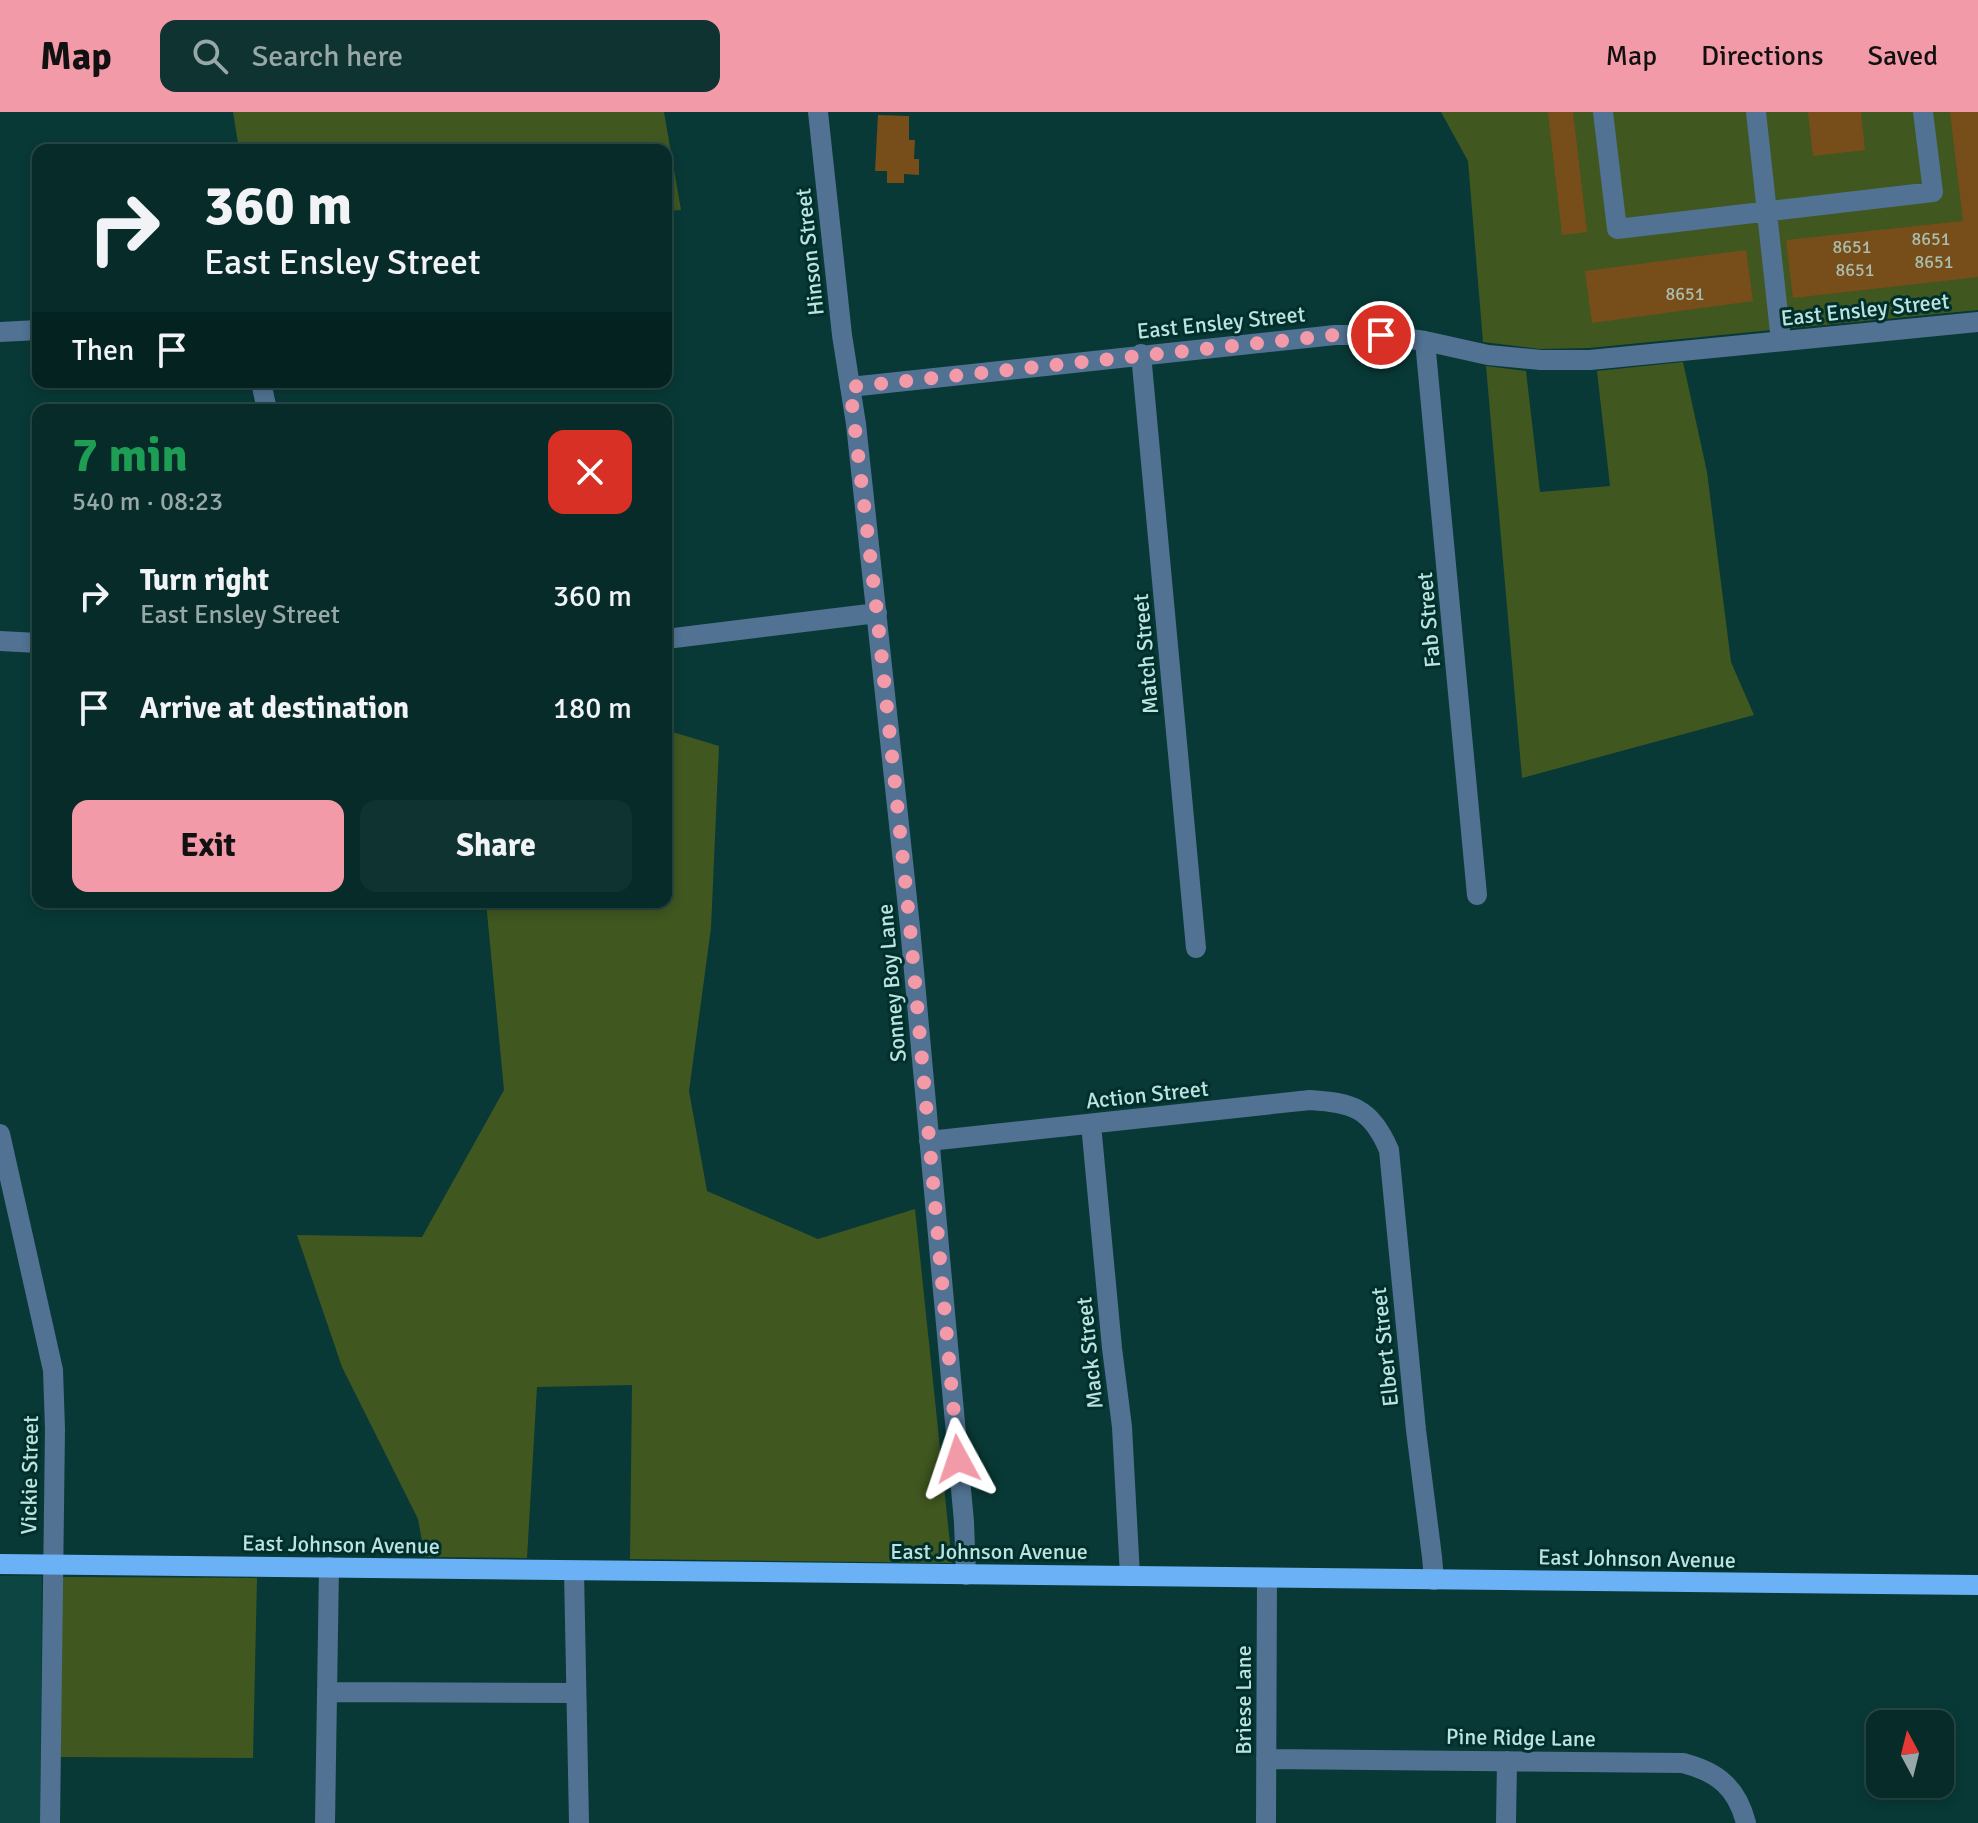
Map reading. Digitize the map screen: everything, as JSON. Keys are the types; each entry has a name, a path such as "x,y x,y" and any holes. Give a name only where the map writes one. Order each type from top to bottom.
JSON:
{"main road":[{"name":"East Johnson Avenue","path":"0,1564 1978,1585"}],"street":[{"name":"Hinson Street","path":"818,112 850,387"},
{"path":"1603,112 1617,229 1933,192 1923,112"},
{"path":"1756,112 1781,341"},
{"name":"East Ensley Street","path":"850,387 1335,335 1381,335 1488,355 1590,360 1978,322"},
{"path":"0,332 32,330"},
{"name":"Fab Street","path":"1425,341 1477,895"},
{"name":"Match Street","path":"1141,354 1196,948"},
{"name":"Sonney Boy Lane","path":"850,387 910,927 964,1522 966,1575"},
{"path":"672,638 877,613"},
{"path":"0,641 32,643"},
{"name":"Action Street","path":"929,1141 1310,1100 1339,1102 1367,1117"},
{"name":"Elbert Street","path":"1367,1117 1380,1130 1389,1150 1434,1580"},
{"name":"Mack Street","path":"1091,1124 1122,1427 1130,1576"},
{"name":"Vickie Street","path":"0,1134 53,1370 50,1823"},
{"path":"325,1823 329,1567"},
{"path":"574,1571 579,1823"},
{"name":"Briese Lane","path":"1266,1823 1267,1578"},
{"path":"327,1692 576,1693"},
{"name":"Pine Ridge Lane","path":"1266,1759 1683,1763 1702,1768 1718,1777 1733,1793 1746,1823"},
{"path":"1506,1823 1507,1761"}],"shaded area":[{"path":"0,1576 42,1576 40,1823 0,1823"}],"green space":[{"path":"233,112 664,112 670,144 238,144"},
{"path":"1441,112 1978,112 1978,310 1589,348 1540,349 1483,342 1468,161"},
{"path":"672,158 681,210 672,211"},
{"path":"1683,362 1707,472 1731,662 1754,715 1522,778 1486,366 1526,371 1540,492 1610,486 1597,371"},
{"path":"672,732 719,746 711,928 689,1091 707,1191 818,1239 915,1209 952,1563 630,1559 632,1385 537,1387 527,1558 425,1557 418,1519 342,1367 297,1235 422,1237 504,1090 487,908 672,908"},
{"path":"62,1577 257,1578 253,1758 60,1757"}],"building":[{"path":"1548,112 1573,112 1587,232 1562,235"},
{"path":"1808,112 1861,112 1865,150 1813,156"},
{"path":"1950,112 1978,112 1978,277 1793,298 1786,240 1963,221"},
{"path":"878,115 909,116 909,140 915,140 914,159 919,159 919,175 904,174 904,183 887,183 887,171 875,171"},
{"path":"1746,250 1753,301 1592,323 1585,271"}],"route":[{"path":"958,1459 910,927 850,387 1335,335 1381,335"}]}
